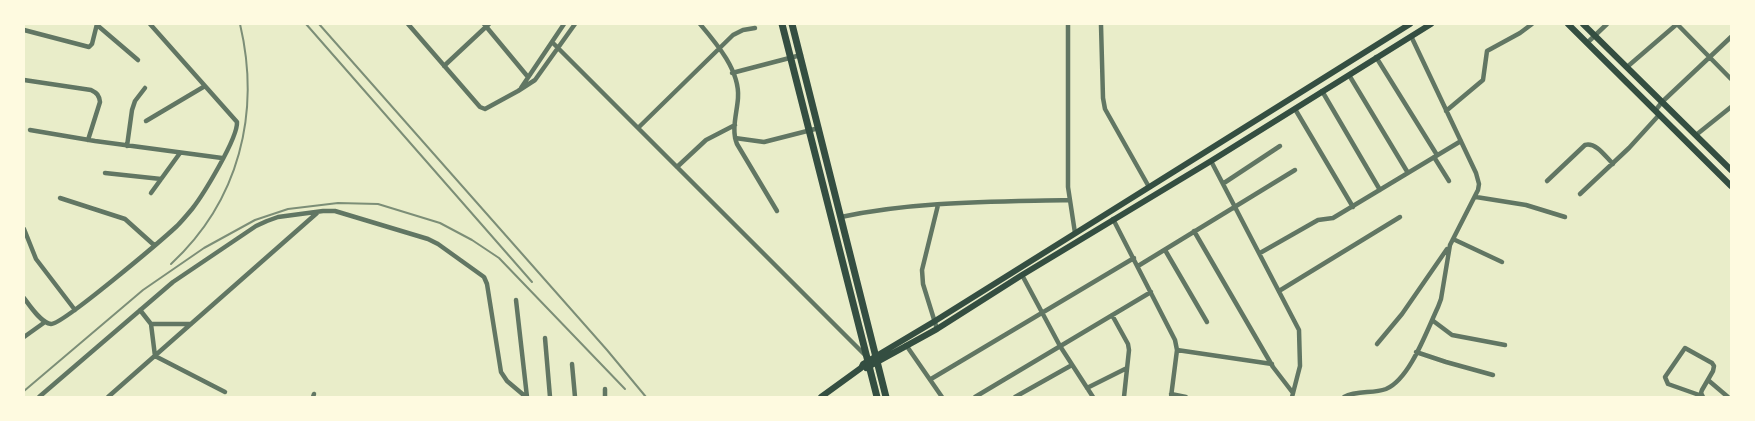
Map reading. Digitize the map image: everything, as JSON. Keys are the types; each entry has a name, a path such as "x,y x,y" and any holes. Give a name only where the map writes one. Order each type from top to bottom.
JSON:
{"main road":[{"path":"782,24 877,397"},
{"path":"792,24 820,128 886,397"},
{"path":"867,361 876,359 904,343 1074,233 1410,24"},
{"path":"904,343 938,329 1022,275 1211,161 1431,24"},
{"path":"1568,24 1731,186"},
{"path":"1583,24 1731,170"},
{"path":"830,210 839,207"},
{"path":"821,397 861,368 865,368 867,361"}],"street":[{"path":"24,30 90,47 97,24 138,60"},
{"path":"24,298 26,305 45,322 55,324 75,310 178,226 207,188 222,158 237,123 150,24"},
{"path":"408,24 482,108 488,108 518,91 540,74 574,24"},
{"path":"518,91 564,24"},
{"path":"700,24 720,48 738,91 734,138 777,211"},
{"path":"1068,24 1069,200 1074,233"},
{"path":"1446,110 1483,80 1486,51 1520,33 1532,24"},
{"path":"1587,43 1608,24"},
{"path":"1627,67 1677,24 1731,79"},
{"path":"444,66 486,25 528,77"},
{"path":"1101,25 1105,109 1149,187"},
{"path":"638,128 738,32 756,28"},
{"path":"1377,344 1402,314 1450,245 1478,190 1478,179 1411,36"},
{"path":"1580,194 1613,164 1657,113 1662,102 1731,37"},
{"path":"552,42 677,166 867,361"},
{"path":"732,73 801,55"},
{"path":"1376,57 1449,181"},
{"path":"1349,75 1408,173"},
{"path":"24,80 96,92 100,102 88,140"},
{"path":"146,121 205,86"},
{"path":"127,146 133,105 145,88"},
{"path":"1322,91 1380,190"},
{"path":"1696,136 1731,107"},
{"path":"1294,109 1353,206"},
{"path":"677,166 706,140 735,125"},
{"path":"734,138 764,142 820,128"},
{"path":"30,130 127,146 222,158"},
{"path":"1260,253 1318,220 1330,220 1461,141"},
{"path":"1547,181 1588,144 1594,146 1613,164"},
{"path":"1224,183 1280,146"},
{"path":"151,193 180,153"},
{"path":"1211,161 1299,330 1300,366 1292,395"},
{"path":"1138,266 1295,170"},
{"path":"105,173 161,179"},
{"path":"1476,197 1526,205 1565,216"},
{"path":"60,198 125,218 154,245"},
{"path":"841,217 875,210 968,202 1069,200"},
{"path":"938,205 922,270 923,284 938,329"},
{"path":"108,397 317,212"},
{"path":"39,397 173,282 256,226 278,217 317,212 347,214 428,239 484,277 488,284 501,372 507,381 527,397"},
{"path":"1280,292 1400,218"},
{"path":"1113,219 1175,340 1177,350 1171,396 1186,397"},
{"path":"24,229 36,259 75,310"},
{"path":"1194,231 1292,395"},
{"path":"1453,239 1502,262"},
{"path":"1344,397 1352,394 1384,390 1394,385 1402,377 1442,298 1450,245"},
{"path":"1165,250 1207,322"},
{"path":"930,379 1134,258"},
{"path":"1022,275 1060,346 1093,397"},
{"path":"975,397 1151,292"},
{"path":"516,300 527,397"},
{"path":"140,310 151,324 154,356"},
{"path":"1112,315 1128,344 1129,356 1124,397"},
{"path":"1432,320 1452,335 1505,345"},
{"path":"24,338 45,322"},
{"path":"151,324 191,324"},
{"path":"544,338 550,397"},
{"path":"904,343 942,397"},
{"path":"1687,348 1714,366 1702,390 1703,397 1668,384 1665,377 1682,350 1687,348"},
{"path":"1177,350 1272,364"},
{"path":"1416,352 1493,375"},
{"path":"154,356 225,392"},
{"path":"572,364 575,397"},
{"path":"1015,397 1072,365"},
{"path":"1087,388 1128,368"},
{"path":"1708,380 1728,397"},
{"path":"605,389 605,397"}],"railway":[{"path":"171,264 194,239 213,212 228,184 239,154 248,90 246,57 240,24"},
{"path":"306,24 532,282"},
{"path":"319,24 607,350 646,397"},
{"path":"24,391 143,290 204,248 255,220 288,209 338,203 378,204 440,223 472,240 499,258 625,389"}]}
